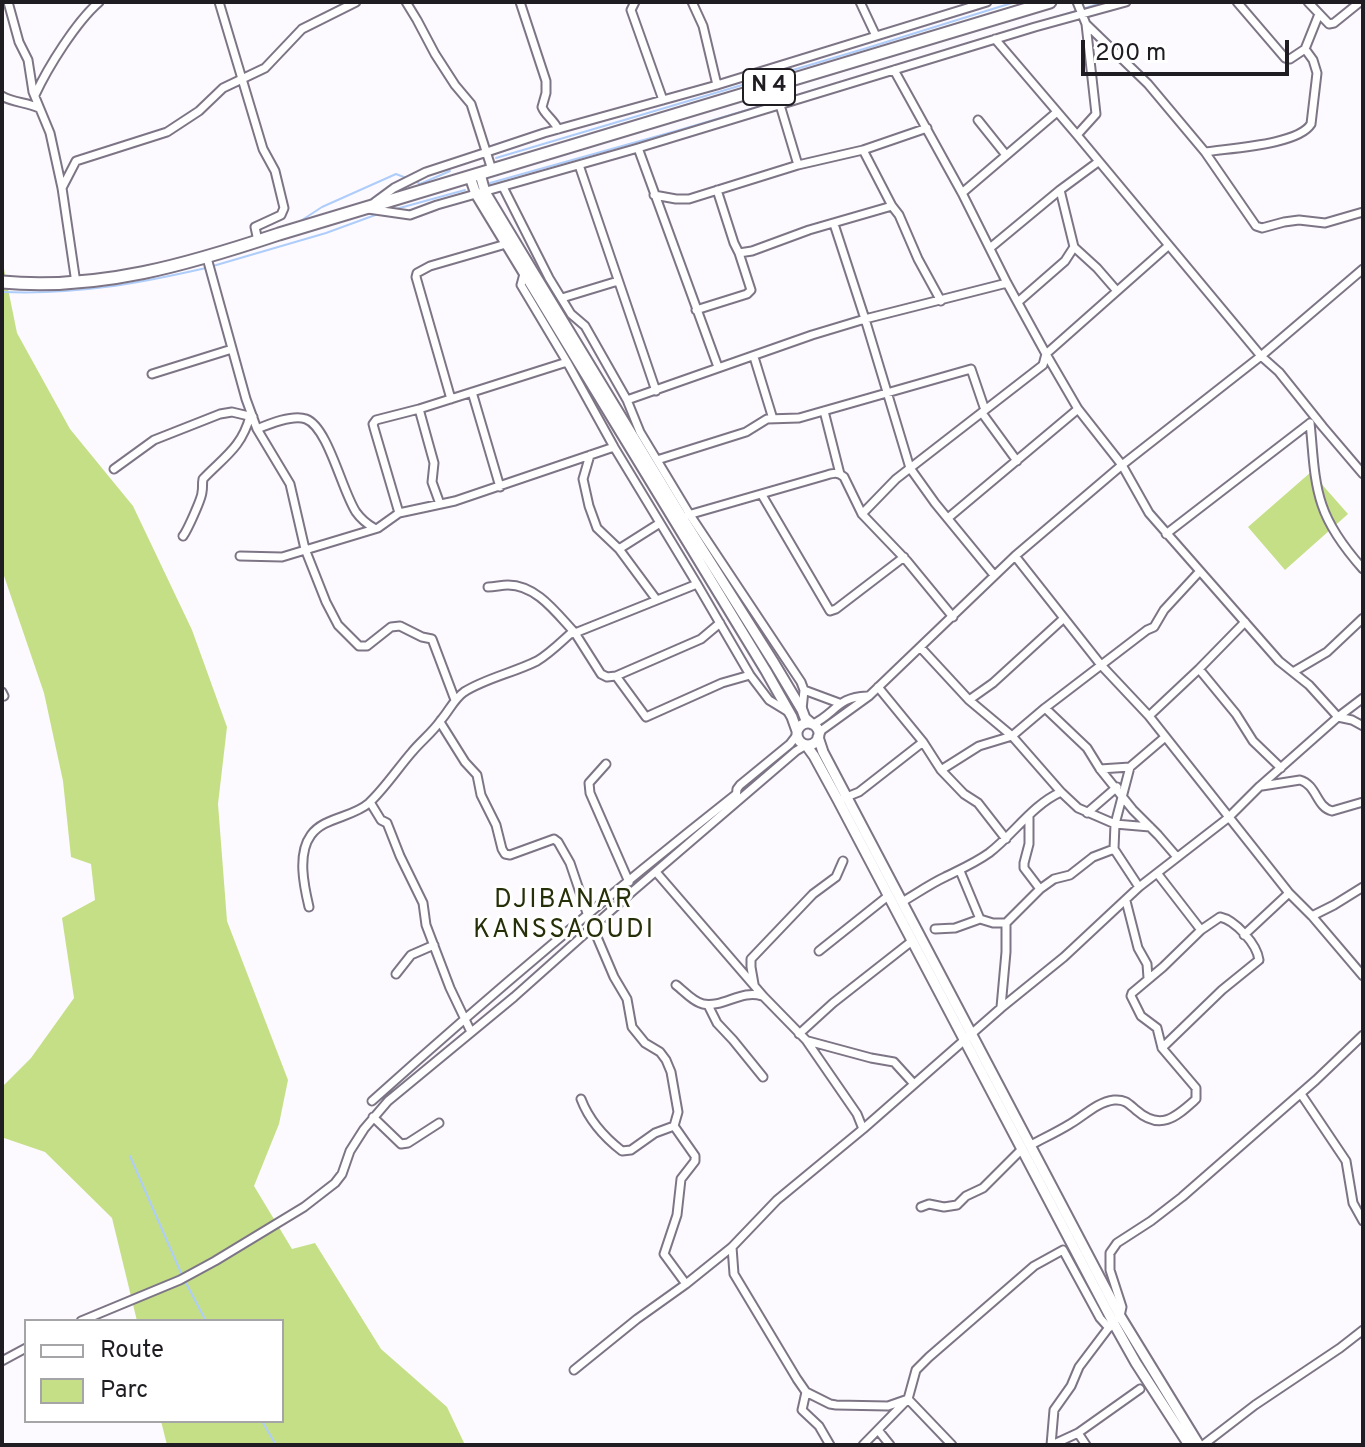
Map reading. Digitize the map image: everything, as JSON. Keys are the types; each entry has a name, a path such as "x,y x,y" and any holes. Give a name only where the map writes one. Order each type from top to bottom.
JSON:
{"highway":[{"name":"N 4","path":"2,282 76,283 136,275 207,258 1050,2"}],"main road":[{"path":"481,174 481,193 506,244 528,272 686,516 805,718 817,728 823,752 842,798 888,896 1026,1147 1136,1363 1189,1445"},
{"path":"481,193 766,671 789,712 800,742 806,745 842,798 902,902 968,1038"},
{"path":"766,671 774,663"},
{"path":"797,733 805,723 812,724"},
{"path":"806,745 813,744 819,736"},
{"path":"1026,1147 1068,1248 1114,1322 1201,1445"}],"street":[{"path":"8,2 19,42 28,60 35,97 50,133 62,188 76,283"},
{"path":"35,97 51,65 83,19 99,2"},
{"path":"219,2 263,149 275,171 284,208 281,215 255,227 258,241"},
{"path":"62,188 76,161 167,132 199,111 219,91 272,62 302,29 356,2"},
{"path":"406,2 435,54 471,104 487,152 481,174"},
{"path":"520,2 546,81 542,107 558,129"},
{"path":"635,2 631,10 663,100"},
{"path":"692,2 703,26 717,85"},
{"path":"860,2 876,36"},
{"path":"366,209 394,188 426,172 558,129 717,85 987,2"},
{"path":"366,209 410,215 995,39 1080,8 1126,2"},
{"path":"1237,2 1285,58 1290,59 1305,49 1319,14"},
{"path":"1308,2 1327,24 1360,2"},
{"path":"1077,135 1096,114 1086,24 1080,8"},
{"path":"1086,24 1148,84 1205,152 1256,226 1262,228 1299,220 1325,223 1363,212"},
{"path":"995,39 1363,474"},
{"path":"1205,152 1287,140 1308,129 1317,73 1305,49"},
{"path":"894,70 1046,354 1078,409 1122,465 1149,513 1279,661 1309,685 1338,717 1363,726"},
{"path":"2,96 39,108"},
{"path":"780,105 798,165"},
{"path":"962,193 1057,112"},
{"path":"978,120 1006,155"},
{"path":"654,195 683,200 798,165 863,150 927,128"},
{"path":"638,148 718,367"},
{"path":"863,150 941,301"},
{"path":"990,248 1098,162"},
{"path":"579,165 656,391"},
{"path":"503,187 549,278 571,314 585,326 627,400 640,432 686,516 792,666 804,690 802,710"},
{"path":"696,310 751,290 717,190"},
{"path":"1060,190 1074,247 1117,291"},
{"path":"739,253 892,206"},
{"path":"834,224 910,468 994,575"},
{"path":"451,399 417,273 430,266 506,244"},
{"path":"862,514 896,479 1043,365 1046,354 1168,246"},
{"path":"1018,302 1065,261 1074,247"},
{"path":"207,258 251,416 290,484 305,549 338,625 357,644 364,646 391,627 400,626 432,639 455,700"},
{"path":"819,736 822,730 869,696 1015,556 1363,269"},
{"path":"528,272 521,285 614,447 750,675 769,700 789,712"},
{"path":"562,298 618,281"},
{"path":"627,400 812,335 1007,283"},
{"path":"152,374 232,349"},
{"path":"754,357 773,419"},
{"path":"399,513 373,424 376,420 567,362"},
{"path":"657,460 746,432 767,419 799,418 971,369 983,412 1017,461"},
{"path":"472,392 500,487"},
{"path":"1309,408 1318,491 1323,508 1350,554 1363,569"},
{"path":"419,409 434,463 432,482 440,504"},
{"path":"948,518 1078,409"},
{"path":"824,411 840,474 862,514 904,557 953,617"},
{"path":"114,469 154,440 220,414 232,412 251,416"},
{"path":"183,536 202,496 203,479 230,454 251,416"},
{"path":"257,429 280,420 299,418 305,418 316,427 355,511 374,528"},
{"path":"1166,534 1310,423"},
{"path":"240,556 282,557 381,526 399,513 500,487 614,447"},
{"path":"590,455 583,479 597,528 619,549 656,599"},
{"path":"686,516 827,475 840,474"},
{"path":"762,495 830,611 904,557"},
{"path":"619,549 660,523"},
{"path":"1015,556 1101,665 1149,716 1289,893 1363,976"},
{"path":"941,770 979,746 1012,736 1154,627 1164,610 1200,571"},
{"path":"309,907 303,864 312,834 325,824 370,802 463,693 535,662 570,634 697,584"},
{"path":"488,587 515,586 533,593 549,605 575,633 601,674 607,677 616,676 701,639 720,623"},
{"path":"1293,672 1327,652 1363,618"},
{"path":"969,700 993,683 1063,619"},
{"path":"1149,716 1245,622"},
{"path":"920,647 969,700 1012,736 1078,808 1115,824 1150,827"},
{"path":"1199,669 1236,714 1253,741 1281,768"},
{"path":"616,676 646,717 722,683 750,675"},
{"path":"878,687 923,742 941,770 964,794 978,803 1006,839"},
{"path":"804,690 839,703"},
{"path":"812,724 820,721 839,703 853,697 869,696"},
{"path":"574,1370 732,1247 777,1200 1064,957 1139,887 1228,818 1260,786 1363,698"},
{"path":"1045,708 1087,748 1133,810 1177,857"},
{"path":"440,722 477,775 481,795 496,825 505,854 510,855 554,839 570,863 593,928 627,999 632,1027 645,1043 660,1052 671,1072 678,1112 674,1126"},
{"path":"372,1101 628,880 735,795 740,785 790,744 797,733"},
{"path":"1139,887 1114,849 1115,824 1130,767 1164,738"},
{"path":"842,798 859,792 923,742"},
{"path":"86,1319 180,1280 215,1261 304,1207 335,1183 342,1174 350,1151 388,1101 806,745"},
{"path":"606,764 589,783 590,793 633,891"},
{"path":"1100,769 1130,767"},
{"path":"1087,813 1127,777"},
{"path":"1260,786 1300,780 1306,782 1327,810 1363,802"},
{"path":"902,902 981,859 1006,839 1041,803 1061,792"},
{"path":"735,795 736,804"},
{"path":"370,802 390,828 423,903 426,925 471,1032"},
{"path":"1029,816 1029,844 1024,868 1040,889"},
{"path":"935,929 955,928 980,919 1006,923 1054,879 1070,875 1093,857 1114,849"},
{"path":"755,986 751,959 813,894 836,877 843,861"},
{"path":"960,871 980,919"},
{"path":"656,872 764,997 806,1040 857,1114 863,1129"},
{"path":"1157,873 1201,930"},
{"path":"1312,916 1363,887"},
{"path":"1244,935 1289,893"},
{"path":"819,951 888,896"},
{"path":"1126,901 1138,948 1147,964 1148,978"},
{"path":"921,1207 929,1204 944,1207 957,1205 966,1196 983,1188 1026,1147 1068,1126 1107,1101 1124,1101 1148,1118 1159,1121 1178,1116 1196,1099 1196,1088 1162,1048 1157,1028 1141,1016 1131,996 1201,930 1224,917 1258,952 1259,960 1222,990 1162,1048"},
{"path":"1001,1008 1006,923"},
{"path":"799,1034 912,941"},
{"path":"396,974 411,955 434,945"},
{"path":"676,985 699,1003 708,1005 750,994 764,997"},
{"path":"708,1005 717,1023 763,1077"},
{"path":"1140,1389 1078,1433 1051,1445 1054,1410 1071,1386 1079,1367 1122,1307 1110,1270 1110,1253 1117,1243 1182,1197 1301,1094 1363,1035"},
{"path":"806,1040 894,1062 914,1084"},
{"path":"1301,1094 1346,1161 1353,1203 1363,1221"},
{"path":"581,1099 587,1115 622,1151 631,1150 655,1133 674,1126"},
{"path":"373,1117 401,1144 408,1143 439,1123"},
{"path":"674,1126 695,1156 695,1161 681,1179 677,1215 664,1254 686,1284"},
{"path":"732,1247 734,1274 806,1392 836,1405 888,1406 908,1399"},
{"path":"863,1445 908,1399 916,1370 929,1357 1034,1266 1068,1248"},
{"path":"1201,1445 1363,1330"},
{"path":"2,1361 24,1349"},
{"path":"806,1392 802,1410 819,1426 830,1445"},
{"path":"908,1399 952,1445"},
{"path":"878,1430 890,1445"},
{"path":"1078,1433 1086,1445"}],"green space":[{"path":"2,259 17,333 70,429 133,506 192,630 227,727 218,804 227,921 288,1080 279,1124 254,1186 292,1249 315,1243 381,1349 447,1407 465,1445 167,1445 162,1423 284,1423 284,1319 137,1319 112,1218 45,1152 4,1138 2,1087 31,1058 74,998 62,918 95,900 91,864 71,857 63,781 44,693 2,570"},
{"path":"1311,472 1348,514 1285,570 1248,527"}],"waterway":[{"path":"496,158 1015,2"},
{"path":"1082,9 1105,2"},
{"path":"894,66 1076,11"},
{"path":"490,183 838,83"},
{"path":"415,181 420,184 450,171"},
{"path":"299,222 322,207 396,174 409,179"},
{"path":"396,209 465,190"},
{"path":"213,266 326,233 378,214"},
{"path":"2,292 55,292 105,287 206,268"},
{"path":"130,1156 182,1275"},
{"path":"185,1281 205,1319"},
{"path":"263,1423 276,1445"}],"district":[{"name":"DJIBANAR KANSSAOUDI","path":"564,917"}]}
